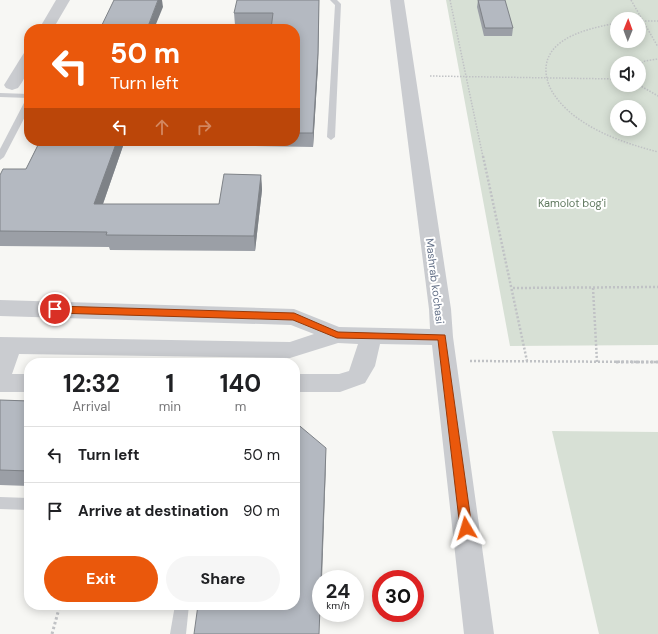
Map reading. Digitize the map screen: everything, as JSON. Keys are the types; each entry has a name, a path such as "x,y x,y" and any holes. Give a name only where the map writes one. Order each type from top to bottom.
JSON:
{"street":[{"path":"49,24 63,0"},
{"name":"Mashrab ko'chasi","path":"397,0 440,309 442,337 479,634"},
{"path":"12,85 24,65"},
{"path":"0,308 294,317 337,335"},
{"path":"0,374 5,345 290,350 337,335 442,337"},
{"path":"300,383 340,383 358,377 363,366 371,336"},
{"path":"0,383 24,383"}],"lane":[{"path":"331,137 338,4 333,0"},
{"path":"0,95 24,96"},
{"path":"0,157 24,111"},
{"path":"0,504 24,504"},
{"path":"178,634 181,610"}],"path":[{"path":"450,0 464,77 513,288 527,361"},
{"path":"631,0 638,12"},
{"path":"646,21 658,21"},
{"path":"610,24 589,29 565,40 550,55 546,64 546,78 554,94 562,105 580,119 609,135 630,144 658,152"},
{"path":"646,26 658,47"},
{"path":"646,62 658,59"},
{"path":"408,76 610,79"},
{"path":"646,89 658,96"},
{"path":"513,288 658,288"},
{"path":"593,288 597,362"},
{"path":"445,361 658,362"},
{"path":"52,634 59,610"}],"green space":[{"name":"Kamolot bog'i","path":"446,0 658,0 658,345 510,346"},
{"path":"552,431 658,432 658,634 599,634"}],"building":[{"path":"114,0 158,0 149,24 102,24"},
{"path":"237,0 319,0 318,53 313,133 300,133 300,24 272,24 273,13 234,13"},
{"path":"478,0 505,0 513,28 485,28"},
{"path":"38,146 115,146 94,204 219,204 224,174 261,175 254,236 106,235 107,232 0,231 0,175 3,169 26,169"},
{"path":"0,400 24,401 24,471 0,470"},
{"path":"300,426 326,448 321,570 312,570 312,622 319,622 319,634 194,634 197,610 300,610"}],"route":[{"path":"55,309 294,317 337,335 442,337 466,528"}]}
